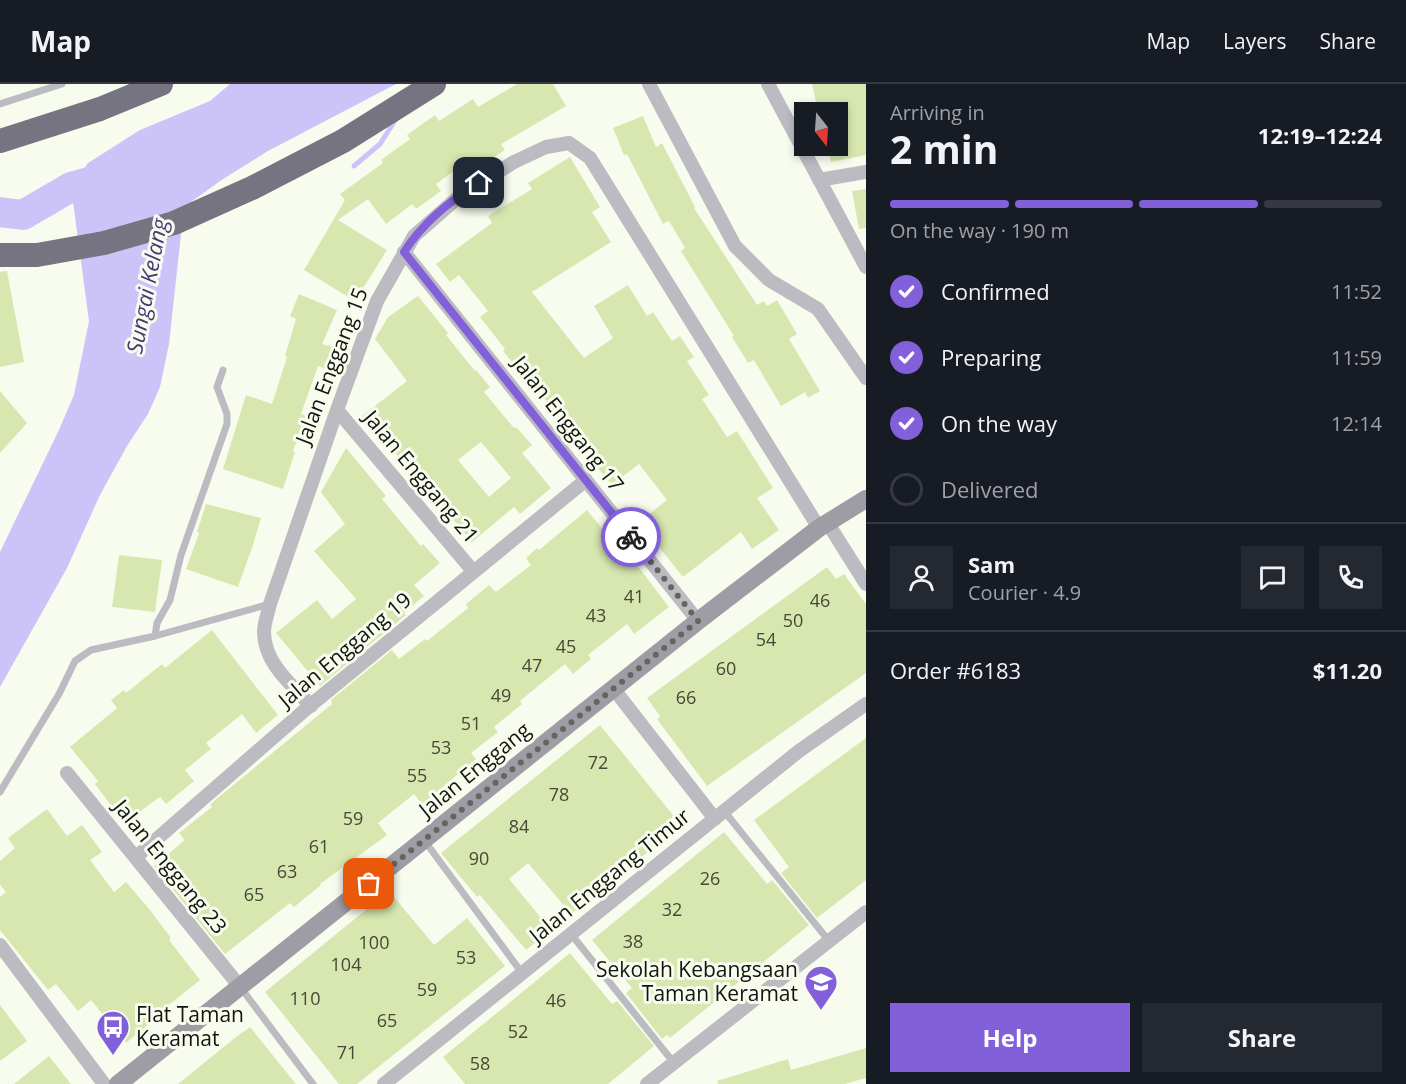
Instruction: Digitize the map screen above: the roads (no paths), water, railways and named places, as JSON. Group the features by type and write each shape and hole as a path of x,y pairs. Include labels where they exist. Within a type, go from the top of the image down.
{"highway":[{"path":"0,141 100,109 161,84"},
{"path":"0,255 37,255 104,243 174,224 252,188 343,141 434,84"}],"main road":[{"name":"Jalan Enggang","path":"118,1084 698,621 823,525 866,499"}],"street":[{"path":"649,84 735,246 769,280 818,309 866,378"},
{"path":"768,84 866,267"},
{"name":"Jalan Enggang 15","path":"311,706 274,665 266,649 264,631 270,604 377,300 414,237 462,194 514,162 546,147 569,143 590,158 823,525"},
{"path":"819,180 866,172"},
{"name":"Jalan Enggang 17","path":"404,252 698,621"},
{"name":"Jalan Enggang 21","path":"337,410 474,571"},
{"name":"Jalan Enggang 19","path":"136,857 311,706 586,480"},
{"path":"823,525 866,584"},
{"path":"613,688 720,815"},
{"name":"Jalan Enggang Timur","path":"384,1084 401,1079 522,973 800,751 866,704"},
{"name":"Jalan Enggang 23","path":"67,773 241,988"},
{"path":"648,1084 866,912"},
{"path":"0,945 104,1084"}],"lane":[{"path":"0,104 62,84"},
{"path":"155,636 157,623 170,600 181,555 227,424 227,414 218,387 223,370"},
{"path":"0,792 59,694 75,661 92,650 155,636 270,604"},
{"path":"720,815 829,941"},
{"path":"424,840 522,973"},
{"path":"571,934 674,1063"},
{"path":"241,988 313,1084"}],"water":[{"name":"Sungai Kelang","path":"230,84 396,84 268,151 191,202 182,225 169,344 160,387 148,414 100,495 67,568 0,687 0,552 74,395 89,321 71,187 88,163 140,130 210,101"}],"waterway":[{"path":"354,166 380,144 396,119"},
{"path":"0,212 23,215 71,187 111,176"}],"place":[{"name":"Sekolah Kebangsaan Taman Keramat","path":"821,1011"},
{"name":"Flat Taman Keramat","path":"113,1056"}]}
